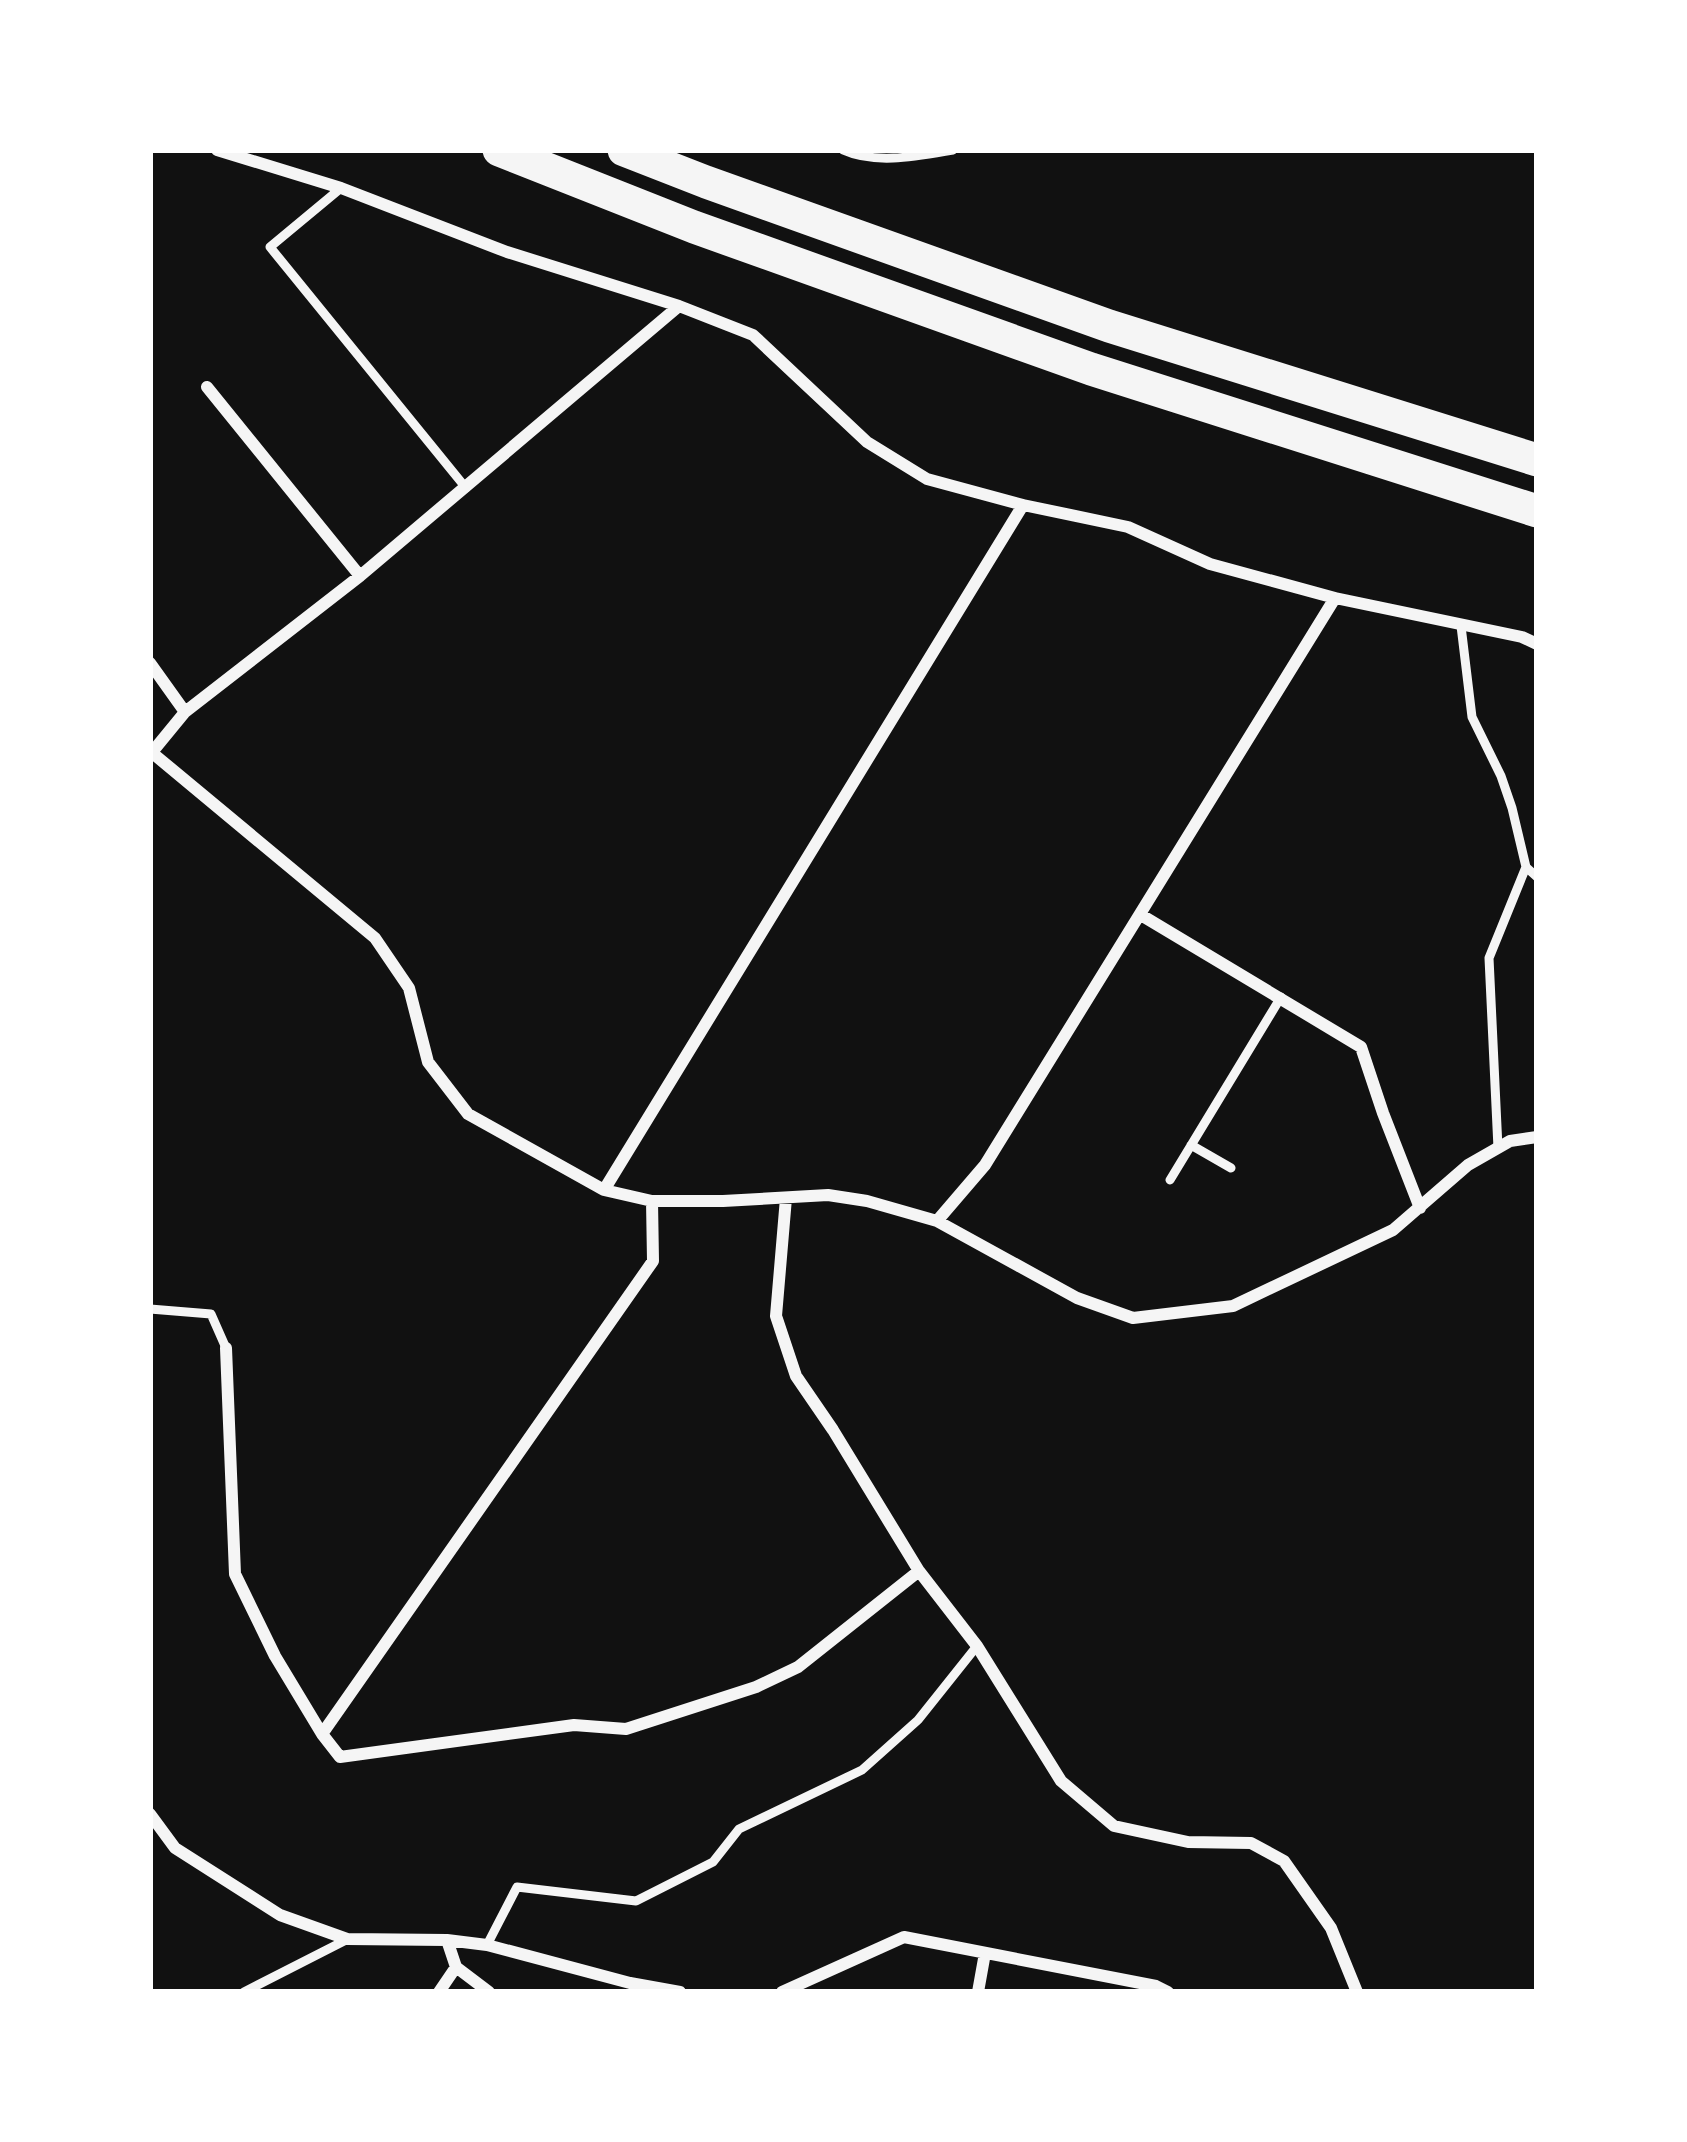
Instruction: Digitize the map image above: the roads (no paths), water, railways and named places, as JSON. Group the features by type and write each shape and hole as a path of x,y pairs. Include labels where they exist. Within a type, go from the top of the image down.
{"highway":[{"path":"499,150 694,227 1091,370 1537,512"},
{"path":"624,150 1109,326 1537,460"}],"street":[{"path":"217,150 341,188 507,252 679,305 753,335 867,442 927,479 1128,527 1210,564 1335,598 1537,644"},
{"path":"679,305 466,489 185,712 151,751 375,938 409,988 428,1062 468,1114 604,1190 652,1201 829,1195 937,1221 1077,1298 1133,1318 1233,1306 1393,1230 1468,1165 1510,1141 1537,1137"},
{"path":"207,387 360,576"},
{"path":"604,1190 1023,505"},
{"path":"937,1221 986,1165 1335,598"},
{"path":"150,664 185,712"},
{"path":"1141,915 1361,1047 1420,1208"},
{"path":"785,1198 776,1316 796,1376 919,1571 977,1646 1061,1781 1114,1826 1188,1842 1251,1843 1284,1862 1331,1928 1357,1992"},
{"path":"322,1734 653,1262 652,1201"},
{"path":"226,1348 235,1574 275,1656 340,1757 574,1725 626,1729 756,1687 798,1667 919,1571"},
{"path":"150,1814 175,1848 280,1916 347,1939 487,1945 680,1992"},
{"path":"782,1992 904,1937 1168,1992"},
{"path":"447,1940 456,1966 490,1992"},
{"path":"979,1992 985,1953"},
{"path":"439,1992 456,1966"}],"lane":[{"path":"843,150 907,158 952,150"},
{"path":"341,188 270,247 466,489"},
{"path":"1461,626 1472,717 1512,808 1526,868 1489,958 1498,1148"},
{"path":"1526,868 1537,877"},
{"path":"1170,1180 1281,997"},
{"path":"1191,1145 1231,1168"},
{"path":"150,1309 212,1314 226,1348"},
{"path":"487,1945 517,1887 636,1901 713,1862 739,1828 862,1770 918,1720 977,1646"},
{"path":"244,1992 347,1939"}]}
